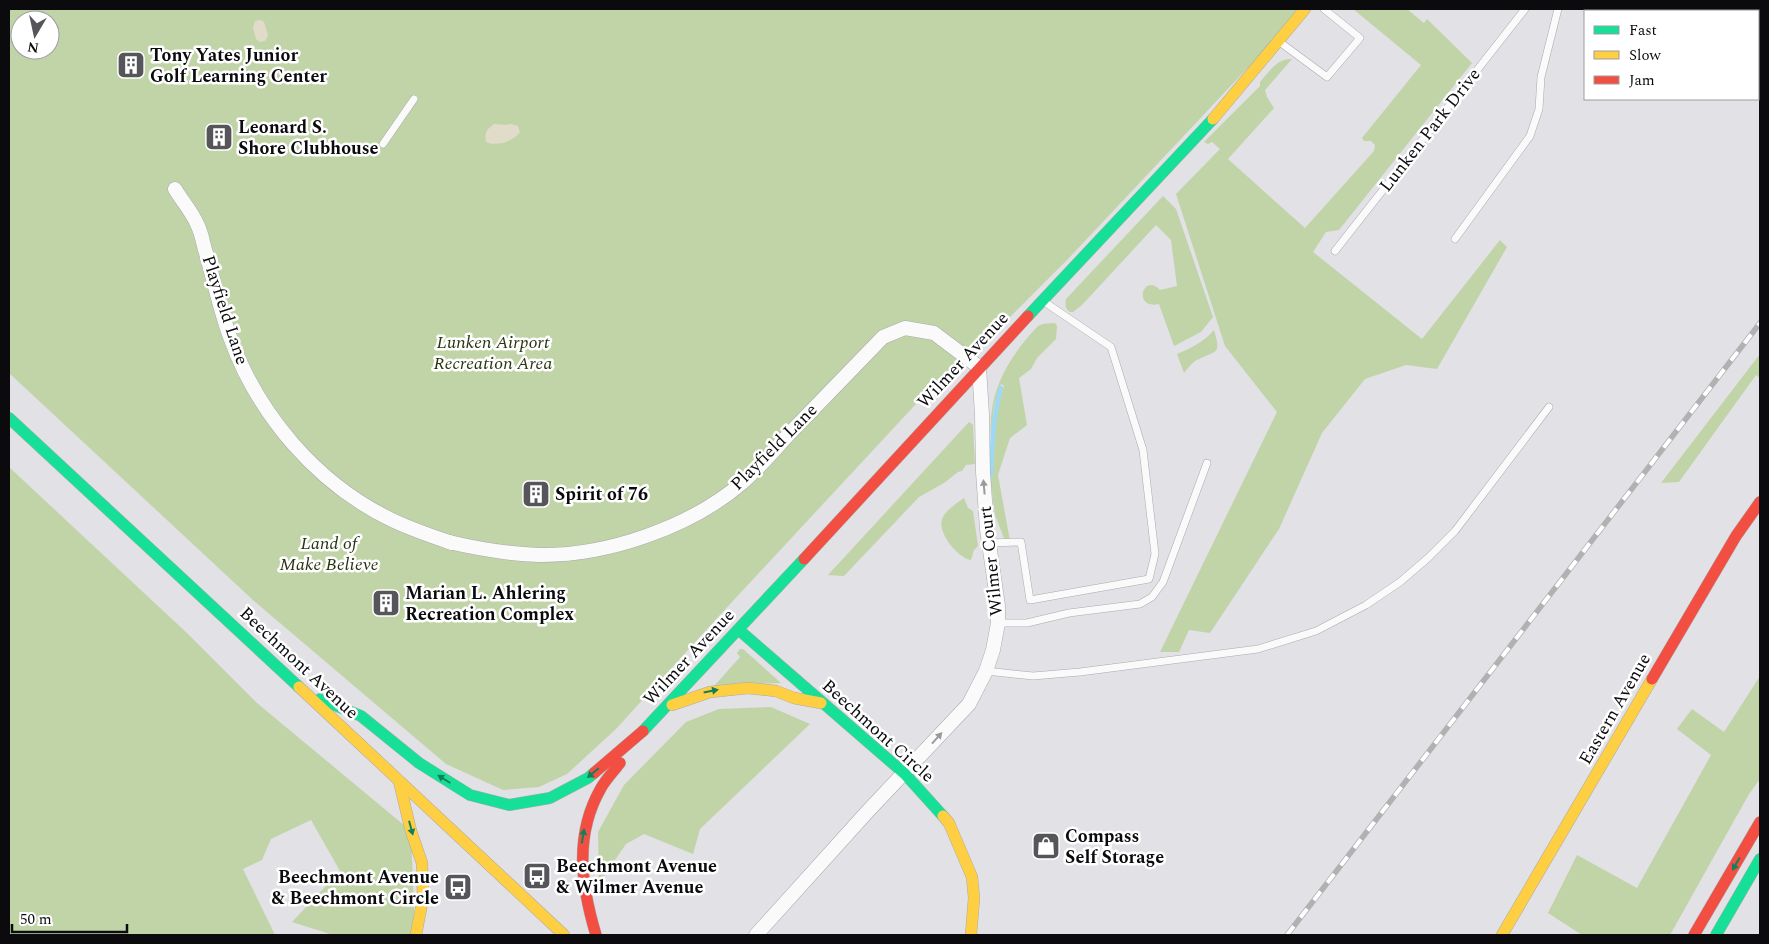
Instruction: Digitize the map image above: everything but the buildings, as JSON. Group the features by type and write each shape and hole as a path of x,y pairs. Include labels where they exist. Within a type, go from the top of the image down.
{"main road":[{"name":"Wilmer Avenue","path":"643,731 908,447 979,367 1188,147 1238,91 1305,9"},
{"name":"Beechmont Avenue","path":"9,418 223,615 564,935"},
{"name":"Eastern Avenue","path":"1502,935 1736,536 1760,502"},
{"name":"Beechmont Circle","path":"739,630 905,774 949,823 972,877 974,898 971,935"},
{"path":"666,708 702,693 724,689 750,688 776,691 823,704"},
{"path":"304,693 361,716 419,763 470,795 509,805 550,798 588,778 643,731"},
{"path":"596,935 586,901 582,870 582,836 601,787 643,731"},
{"path":"399,780 411,832 422,863 423,898 416,935"},
{"path":"1694,935 1760,822"},
{"path":"1716,935 1760,859"}],"street":[{"name":"Playfield Lane","path":"175,189 198,225 230,337 242,366 256,393 292,444 314,466 363,504 419,532 479,549 541,555 582,551 621,543 653,533 681,521 709,506 743,482 883,337 905,328 934,333 979,367"},
{"name":"Wilmer Court","path":"756,935 868,811 905,774 969,704 986,671 993,650 998,623 998,606 989,543 983,472 979,367"}],"lane":[{"path":"1278,41 1328,77 1360,38 1324,9"},
{"name":"Lunken Park Drive","path":"1335,251 1525,9"},
{"path":"1455,239 1530,136 1539,109 1541,77 1558,9"},
{"path":"383,144 414,99"},
{"path":"989,543 1021,542 1030,600 1149,579 1155,554 1142,450 1110,347 1042,300"},
{"path":"986,671 1033,676 1080,672 1258,649 1316,631 1366,605 1400,582 1428,558 1455,531 1549,407"},
{"path":"998,623 1026,623 1069,614 1140,604 1152,597 1163,582 1207,463"}],"green space":[{"name":"Lunken Airport Recreation Area","path":"9,9 1298,9 1257,58 1068,259 985,342 929,390 616,729 567,774 539,787 503,790 446,764 254,601 9,373"},
{"path":"1353,9 1407,9 1424,23 1427,19 1472,63 1339,230 1326,232 1313,252 1422,339 1500,240 1507,247 1437,369 1406,365 1365,379 1322,433 1279,529 1210,633 1189,630 1179,652 1160,652 1277,412 1225,346 1176,194 1220,149 1212,142 1208,144 1204,142 1260,86 1260,82 1274,66 1287,59 1292,59 1265,90 1274,108 1228,159 1305,228 1374,151 1375,145 1371,141 1364,141 1362,138 1421,65"},
{"path":"1163,196 1176,209 1213,317 1201,332 1174,346 1159,304 1145,302 1143,297 1145,288 1149,285 1160,290 1177,286 1171,240 1156,225 1082,305 1073,312 1070,312 1067,310 1066,305 1066,299"},
{"path":"1055,323 1057,326 1056,339 1037,358 1031,369 1019,378 1027,425 1010,438 998,475 1010,541 1005,541 995,515 990,476 992,475 996,419 1004,386 1001,384 994,406 991,436 993,404 1001,379 1013,356 1038,326"},
{"path":"1214,330 1217,343 1216,350 1195,361 1184,373 1177,354 1202,341"},
{"path":"1760,354 1760,378 1756,375 1679,482 1661,483"},
{"path":"969,422 973,425 975,464 966,465 962,471 919,497 844,576 828,575"},
{"path":"9,467 188,634 257,703 411,831 415,935 333,935 292,922 340,871 311,820 271,839 262,860 243,869 275,935 9,935"},
{"path":"964,498 968,508 973,511 978,546 974,550 971,560 960,554 949,543 941,523 947,511"},
{"path":"740,649 743,649 781,683 714,686 740,657 737,653"},
{"path":"1760,676 1760,779 1749,794 1670,935 1582,935 1548,913 1577,855 1637,888 1711,755 1677,729 1692,709 1724,732"},
{"path":"771,707 810,724 700,829 693,854 644,834 626,844 599,883 598,832 624,785 686,722 719,709"}],"sand":[{"path":"261,20 264,22 268,35 265,41 260,42 256,39 253,28 255,21"},
{"path":"494,124 518,126 520,132 514,138 505,142 495,144 486,142 485,136"}],"waterway":[{"path":"991,475 992,442 1001,388"}],"railway":[{"path":"1287,935 1760,323"}],"traffic: fast":[{"path":"1028,316 1213,119"},
{"path":"9,418 299,687"},
{"path":"643,731 804,559"},
{"path":"739,630 905,774 943,816"},
{"path":"320,699 361,716 419,763 470,795 509,805 550,798 594,773"},
{"path":"1716,935 1760,859"}],"traffic: slow":[{"path":"1213,119 1305,9"},
{"path":"1502,935 1652,679"},
{"path":"299,687 564,935"},
{"path":"672,705 710,692 748,688 776,691 794,698 821,703"},
{"path":"399,781 411,831 422,863 423,898 416,935"},
{"path":"943,816 949,823 972,877 974,898 971,935"}],"traffic: jam":[{"path":"804,559 1028,316"},
{"path":"1652,679 1736,536 1760,502"},
{"path":"594,773 643,731"},
{"path":"596,935 584,879 584,842 592,806 603,785 620,763"},
{"path":"1694,935 1760,822"}],"place":[{"name":"Tony Yates Junior Golf Learning Center","path":"131,65"},
{"name":"Leonard S. Shore Clubhouse","path":"219,137"},
{"name":"Spirit of 76","path":"536,494"},
{"name":"Marian L. Ahlering Recreation Complex","path":"386,603"},
{"name":"Compass Self Storage","path":"1046,846"},
{"name":"Beechmont Avenue & Wilmer Avenue","path":"537,876"},
{"name":"Beechmont Avenue & Beechmont Circle","path":"458,887"}],"park label":[{"name":"Land of Make Believe","path":"329,553"}]}
